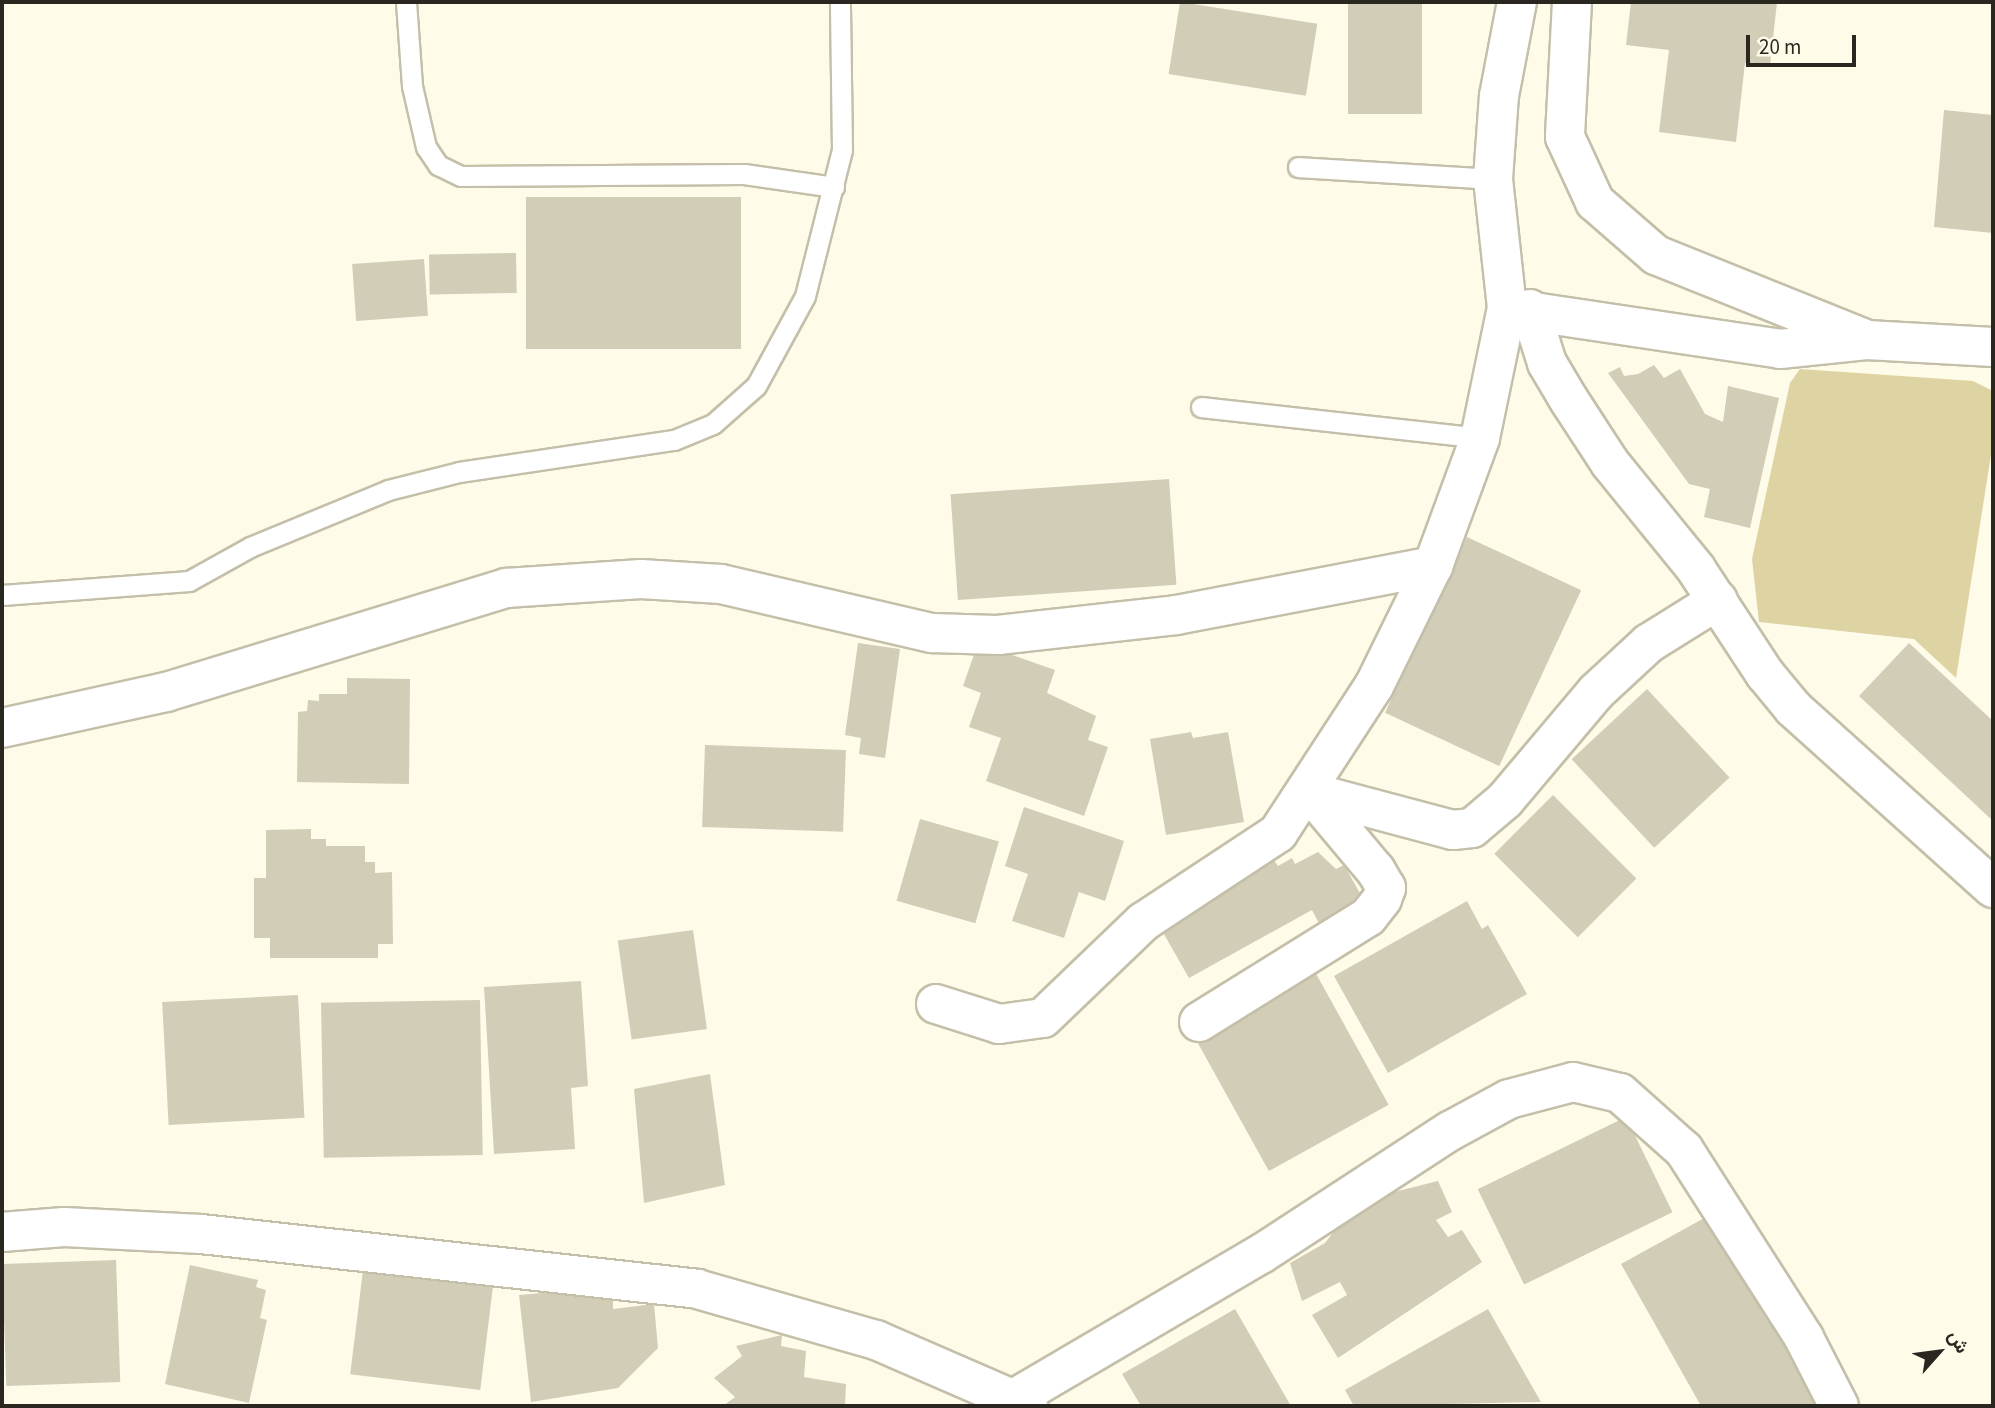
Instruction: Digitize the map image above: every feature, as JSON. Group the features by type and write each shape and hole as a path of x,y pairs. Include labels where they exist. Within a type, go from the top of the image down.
{"street":[{"path":"1517,2 1499,96 1493,179 1518,309 1546,363 1582,421 1718,600 1793,708 1993,888"},
{"path":"1572,2 1565,137 1595,202 1634,241 1666,261 1867,340"},
{"path":"1518,309 1743,346 1780,349 1867,340 1993,347"},
{"path":"936,1004 999,1024 1043,1018 1143,922 1278,833 1310,792 1374,686 1433,566 1480,438 1518,309"},
{"path":"2,728 166,691 472,595 518,587 641,579 720,584 932,633 998,635 1176,615 1433,566"},
{"path":"1310,792 1453,830 1472,828 1505,800 1596,692 1649,643 1718,600"},
{"path":"1199,1022 1368,917 1382,899 1386,888 1376,871 1310,792"},
{"path":"2,1232 64,1227 201,1234 697,1289 876,1340 1022,1402 1261,1254 1450,1131 1508,1099 1573,1082 1620,1093 1684,1150 1804,1338 1839,1406"}],"lane":[{"path":"406,2 412,86 426,147 438,165 461,176 744,174 834,187"},
{"path":"2,595 190,582 250,547 388,490 459,472 674,440 713,424 756,386 782,345 805,296 834,187 843,110 840,2"},
{"path":"1298,167 1493,179"},
{"path":"1201,408 1480,438"}],"shaded area":[{"path":"1800,369 1973,381 1993,391 1993,442 1956,678 1914,639 1759,622 1752,559 1790,383"}],"building":[{"path":"1180,2 1317,24 1306,96 1169,74"},
{"path":"1348,2 1422,2 1422,114 1348,114"},
{"path":"1631,2 1777,2 1770,66 1745,63 1736,142 1659,132 1669,50 1626,45"},
{"path":"1944,110 1993,115 1993,233 1934,227"},
{"path":"526,197 741,197 741,349 526,349"},
{"path":"516,253 517,293 430,295 429,255"},
{"path":"424,259 428,316 356,321 352,264"},
{"path":"1654,365 1664,378 1680,369 1705,414 1723,422 1728,386 1779,398 1750,528 1704,517 1710,489 1689,484 1608,373 1620,367 1624,376 1638,374"},
{"path":"1169,479 1176,585 958,600 951,494"},
{"path":"1467,537 1581,590 1499,766 1385,713"},
{"path":"858,643 900,649 885,758 859,754 861,738 845,735"},
{"path":"978,643 1055,670 1047,693 1096,716 1088,740 1108,747 1084,816 986,781 1001,738 969,727 981,693 963,686"},
{"path":"1909,643 1993,721 1993,821 1859,696"},
{"path":"347,678 410,679 409,784 297,782 298,712 307,711 308,700 319,701 319,694 347,694"},
{"path":"1647,689 1730,777 1654,848 1572,759"},
{"path":"1191,732 1193,738 1228,732 1244,822 1166,835 1150,739"},
{"path":"705,745 846,750 843,832 702,827"},
{"path":"1553,795 1636,878 1578,937 1494,854"},
{"path":"1024,807 1124,841 1105,901 1079,892 1064,938 1012,921 1028,874 1005,866"},
{"path":"920,819 999,842 975,923 897,901"},
{"path":"311,829 311,839 326,839 326,846 365,846 365,862 375,862 375,873 392,872 393,944 378,944 378,958 270,958 270,938 254,938 254,878 266,878 266,830"},
{"path":"1318,852 1336,869 1344,865 1365,902 1321,927 1312,910 1189,978 1157,922 1273,859 1278,866 1292,858 1295,864"},
{"path":"1467,901 1482,929 1488,925 1527,994 1388,1073 1334,976"},
{"path":"693,930 707,1029 632,1040 618,941"},
{"path":"1314,970 1389,1105 1269,1171 1194,1036"},
{"path":"581,981 588,1086 571,1088 575,1149 494,1154 484,987"},
{"path":"298,995 304,1118 169,1125 162,1002"},
{"path":"480,1000 483,1155 324,1158 321,1003"},
{"path":"710,1074 725,1185 644,1203 634,1089"},
{"path":"1626,1117 1672,1212 1524,1285 1478,1189"},
{"path":"1438,1181 1452,1212 1436,1220 1448,1237 1462,1230 1482,1262 1338,1358 1312,1315 1347,1295 1340,1282 1302,1301 1290,1263 1325,1243 1341,1222 1394,1192"},
{"path":"1717,1211 1827,1406 1701,1406 1621,1264"},
{"path":"116,1260 120,1382 6,1386 2,1264"},
{"path":"364,1262 494,1278 480,1390 350,1374"},
{"path":"190,1265 258,1280 256,1287 266,1290 260,1318 267,1320 249,1403 165,1384"},
{"path":"613,1287 613,1309 654,1304 658,1348 618,1388 531,1402 519,1295"},
{"path":"1235,1309 1291,1406 1141,1406 1122,1374"},
{"path":"1488,1309 1541,1402 1354,1406 1345,1390"},
{"path":"782,1335 781,1346 806,1351 804,1377 846,1384 845,1406 723,1406 735,1397 714,1378 742,1356 736,1346"}]}
